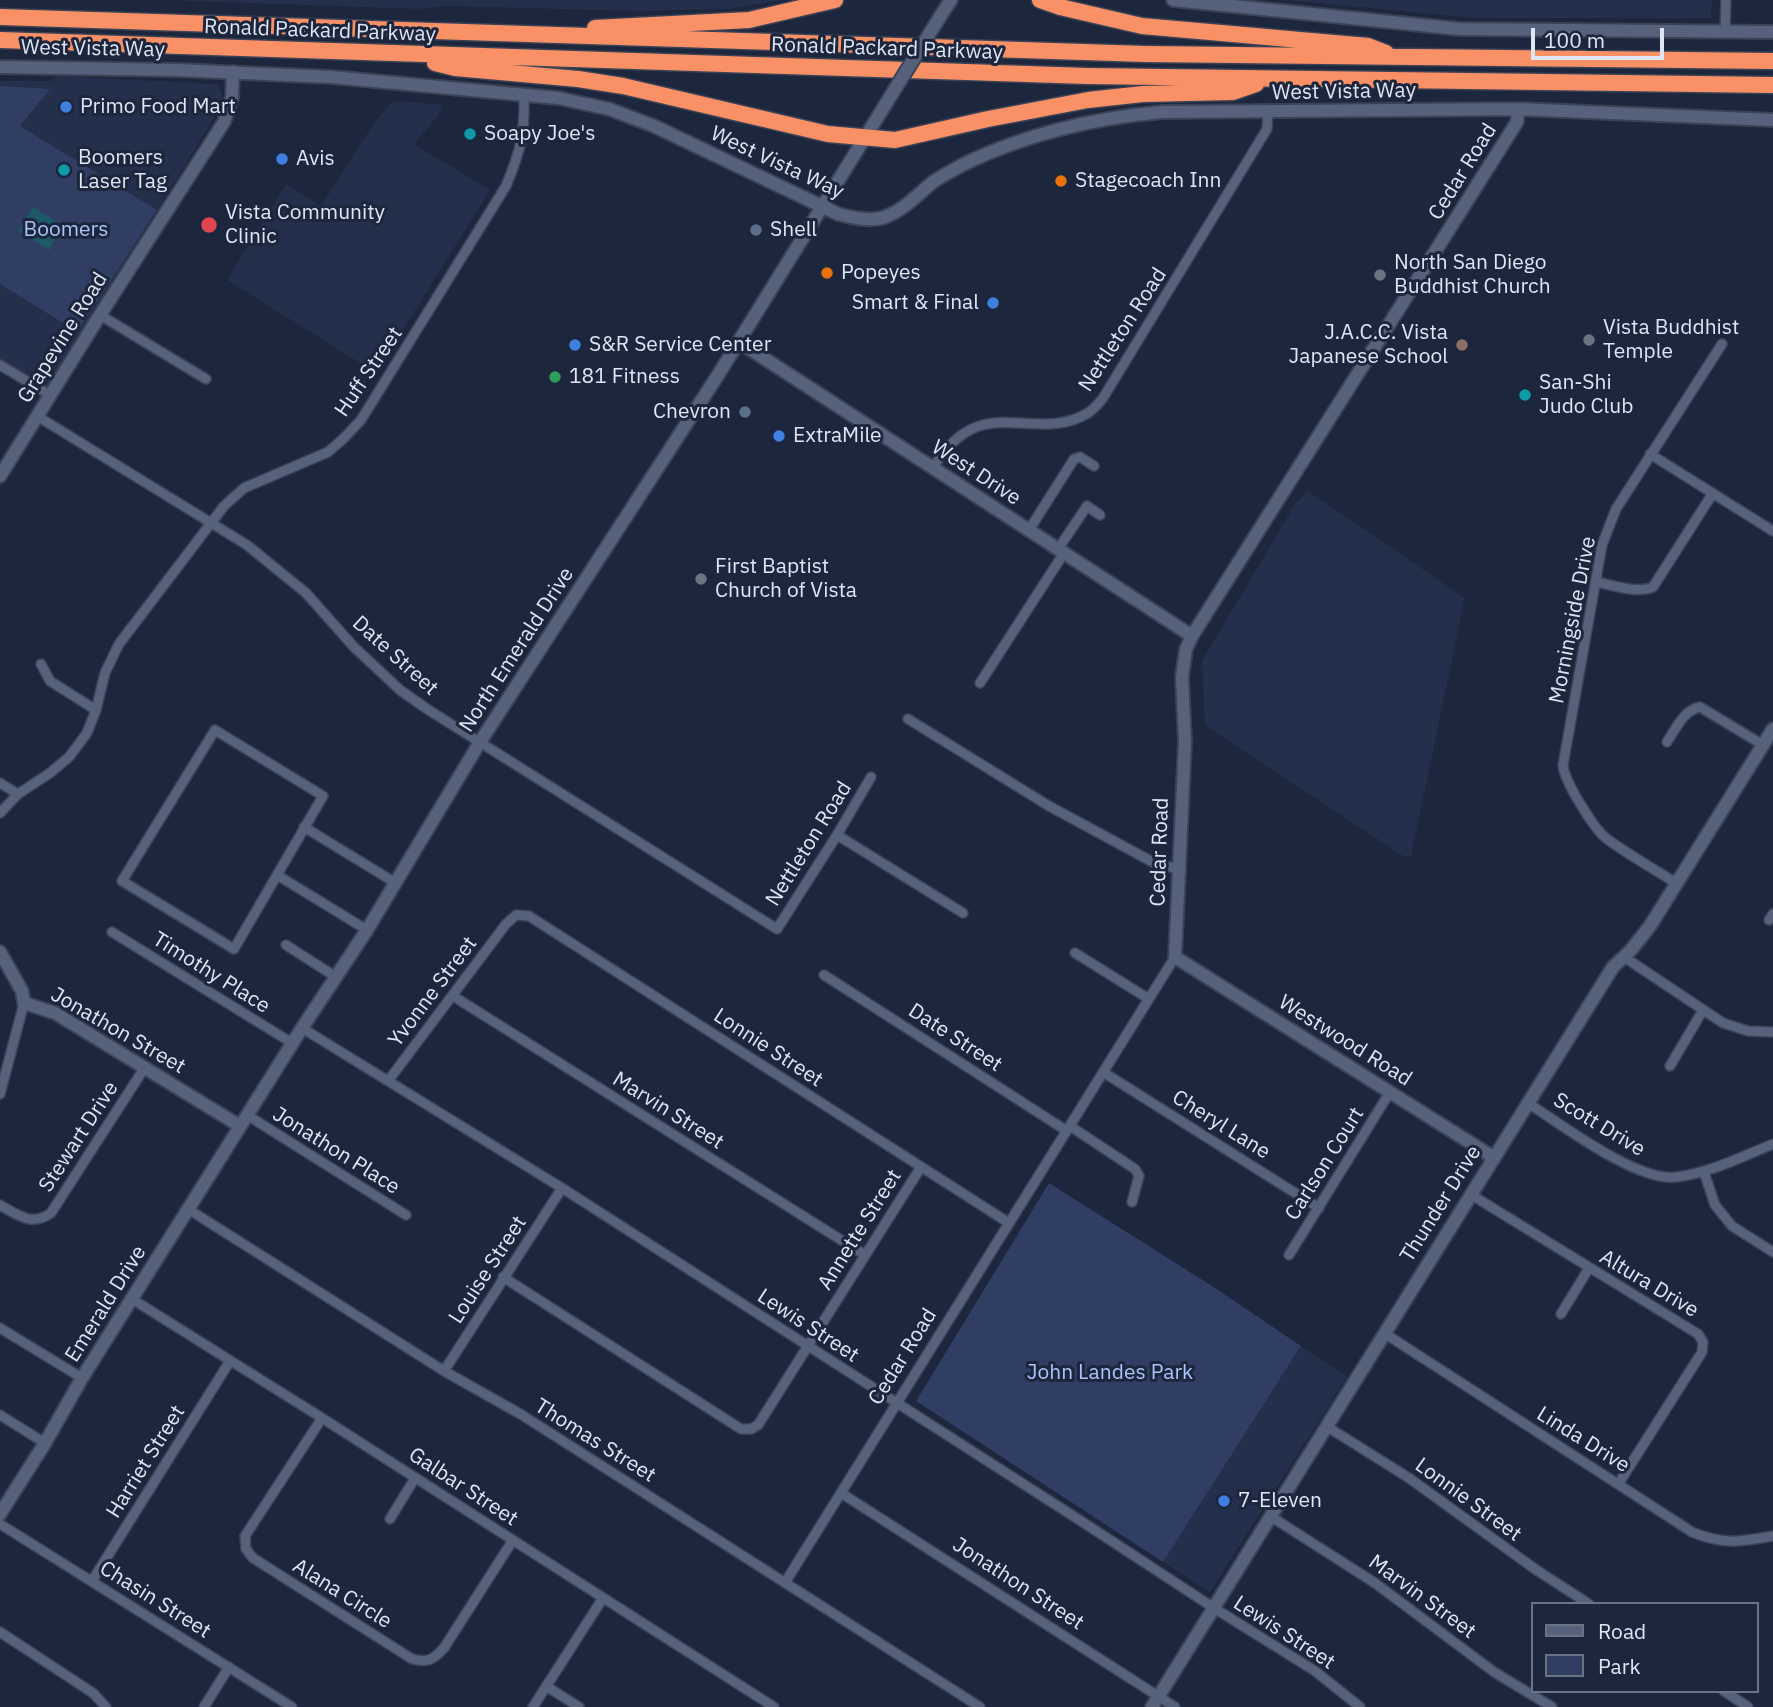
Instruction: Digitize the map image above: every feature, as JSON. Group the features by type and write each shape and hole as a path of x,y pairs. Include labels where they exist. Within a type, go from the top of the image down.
{"highway":[{"path":"482,33 749,20 835,0"},
{"path":"1040,0 1142,26 1368,46 1399,58"},
{"name":"Ronald Packard Parkway","path":"0,17 1145,54 1773,61"},
{"name":"Ronald Packard Parkway","path":"0,40 396,55 1265,80 1773,85"},
{"path":"396,55 456,68 578,79 623,86 828,134 895,141 1051,106 1143,94 1233,92 1265,80"}],"main road":[{"name":"North Emerald Drive","path":"243,1121 367,930 480,742 739,342 951,0"},
{"path":"1173,0 1248,4 1460,29 1773,32"},
{"name":"West Vista Way","path":"0,67 233,72 380,80 558,98 609,109 654,126 852,218 882,218 896,212 937,180 966,163 1028,139 1094,120 1163,112 1518,109 1773,120"},
{"name":"Grapevine Road","path":"0,476 223,122 232,98 233,72"},
{"name":"Cedar Road","path":"1175,957 1185,742 1182,677 1186,649 1517,122 1518,109"},
{"name":"West Drive","path":"739,342 1192,636"},
{"name":"Thunder Drive","path":"1155,1702 1613,967 1650,926 1767,745 1773,729"},
{"name":"Jonathon Street","path":"0,952 22,991 24,1003 55,1013 243,1121"},
{"name":"Westwood Road","path":"1175,957 1493,1157"},
{"name":"Emerald Drive","path":"0,1514 243,1121"}],"street":[{"path":"1725,31 1726,0"},
{"name":"Huff Street","path":"0,813 18,794 69,757 87,733 105,673 119,644 224,506 244,488 328,452 361,420 506,186 520,153 525,129 524,94"},
{"name":"Nettleton Road","path":"933,468 958,437 976,428 1009,421 1054,424 1070,421 1089,412 1103,398 1267,129 1268,112"},
{"path":"100,315 206,379"},
{"name":"Morningside Drive","path":"1676,883 1604,837 1564,774 1602,545 1616,509 1722,344"},
{"path":"0,365 50,395"},
{"name":"Date Street","path":"37,416 247,545 306,593 353,646 400,690 777,929"},
{"path":"1650,454 1773,531"},
{"path":"1029,530 1074,459 1080,457 1094,466"},
{"path":"1596,582 1647,590 1653,587 1713,493"},
{"path":"980,683 1087,506 1100,514"},
{"path":"41,664 50,681 96,710"},
{"path":"1667,742 1687,712 1700,707 1767,745"},
{"path":"908,719 1049,806 1160,866 1178,868"},
{"path":"215,730 323,796 277,875 234,949 122,881 215,730"},
{"name":"Nettleton Road","path":"777,929 871,777"},
{"path":"0,783 18,794"},
{"path":"304,827 394,883"},
{"path":"837,835 964,913"},
{"path":"277,875 367,930"},
{"name":"Lonnie Street","path":"506,924 516,915 529,916 1009,1223"},
{"name":"Yvonne Street","path":"388,1081 506,924"},
{"name":"Timothy Place","path":"113,932 292,1043"},
{"path":"286,945 336,977"},
{"path":"1075,953 1149,999"},
{"name":"Cedar Road","path":"786,1581 1175,957"},
{"path":"1624,957 1723,1023 1748,1031 1773,1032"},
{"name":"Date Street","path":"824,975 1135,1169 1139,1176 1132,1202"},
{"name":"Marvin Street","path":"453,996 865,1255"},
{"path":"0,1094 24,1003"},
{"path":"1670,1066 1703,1010"},
{"name":"Lewis Street","path":"302,1028 562,1188 1315,1671 1360,1707"},
{"name":"Stewart Drive","path":"0,1205 26,1220 43,1219 51,1213 145,1067"},
{"name":"Cheryl Lane","path":"1104,1072 1319,1208"},
{"name":"Carlson Court","path":"1289,1255 1390,1092"},
{"name":"Scott Drive","path":"1528,1103 1629,1166 1658,1177 1674,1178 1704,1172 1773,1144"},
{"name":"Jonathon Place","path":"243,1121 406,1215"},
{"name":"Annette Street","path":"503,1277 741,1429 751,1429 761,1419 808,1347 921,1167"},
{"path":"1704,1172 1715,1205 1732,1226 1773,1252"},
{"name":"Louise Street","path":"444,1371 562,1188"},
{"name":"Altura Drive","path":"1470,1194 1698,1334 1703,1342 1702,1352 1619,1483"},
{"name":"Thomas Street","path":"188,1209 444,1371 522,1415 980,1707"},
{"path":"1561,1314 1590,1268"},
{"name":"Galbar Street","path":"132,1299 774,1707"},
{"path":"0,1328 82,1378"},
{"name":"Linda Drive","path":"1384,1334 1692,1532 1711,1540 1737,1542 1773,1536"},
{"name":"Harriet Street","path":"92,1581 230,1361"},
{"path":"0,1415 45,1443"},
{"name":"Alana Circle","path":"322,1418 245,1536 246,1549 253,1558 412,1659 426,1662 435,1658 444,1648 513,1540"},
{"name":"Lonnie Street","path":"1326,1426 1409,1478 1585,1602"},
{"path":"390,1519 415,1478"},
{"name":"Jonathon Street","path":"841,1493 1155,1702 1175,1707"},
{"name":"Marvin Street","path":"1270,1516 1375,1583 1494,1672 1552,1707"},
{"name":"Chasin Street","path":"0,1524 292,1707"},
{"path":"533,1707 603,1598"},
{"path":"0,1632 93,1693 106,1707"},
{"path":"204,1707 229,1667"},
{"path":"546,1686 579,1707"},
{"path":"1727,1693 1748,1707"}],"shaded area":[{"path":"162,0 783,0 731,9 636,11 446,6 418,9"},
{"path":"1286,0 1712,0 1711,18 1474,18"},
{"path":"57,76 218,84 224,102 47,388 0,359 0,81 51,81"},
{"path":"400,101 443,105 437,117 414,144 490,190 376,373 227,280 286,184 321,206 374,123 391,103"},
{"path":"33,207 64,226 57,237 54,235 57,228 48,242 55,239 49,250 19,231"},
{"path":"1308,491 1465,598 1411,856 1403,856 1205,725 1202,661 1295,504"},
{"path":"1301,1346 1347,1377 1210,1592 1163,1562"}],"green space":[{"name":"Boomers","path":"0,86 50,89 20,126 157,210 79,329 73,329 0,284"},
{"name":"John Landes Park","path":"1049,1183 1301,1346 1163,1562 916,1401"}],"place":[{"name":"Primo Food Mart","path":"66,107"},
{"name":"Soapy Joe's","path":"470,134"},
{"name":"Avis","path":"282,159"},
{"name":"Boomers Laser Tag","path":"64,170"},
{"name":"Stagecoach Inn","path":"1061,181"},
{"name":"Vista Community Clinic","path":"209,225"},
{"name":"Shell","path":"756,230"},
{"name":"Popeyes","path":"827,273"},
{"name":"North San Diego Buddhist Church","path":"1380,275"},
{"name":"Smart & Final","path":"993,303"},
{"name":"Vista Buddhist Temple","path":"1589,340"},
{"name":"S&R Service Center","path":"575,345"},
{"name":"J.A.C.C. Vista Japanese School","path":"1462,345"},
{"name":"181 Fitness","path":"555,377"},
{"name":"San-Shi Judo Club","path":"1525,395"},
{"name":"Chevron","path":"745,412"},
{"name":"ExtraMile","path":"779,436"},
{"name":"First Baptist Church of Vista","path":"701,579"},
{"name":"7-Eleven","path":"1224,1501"}]}
